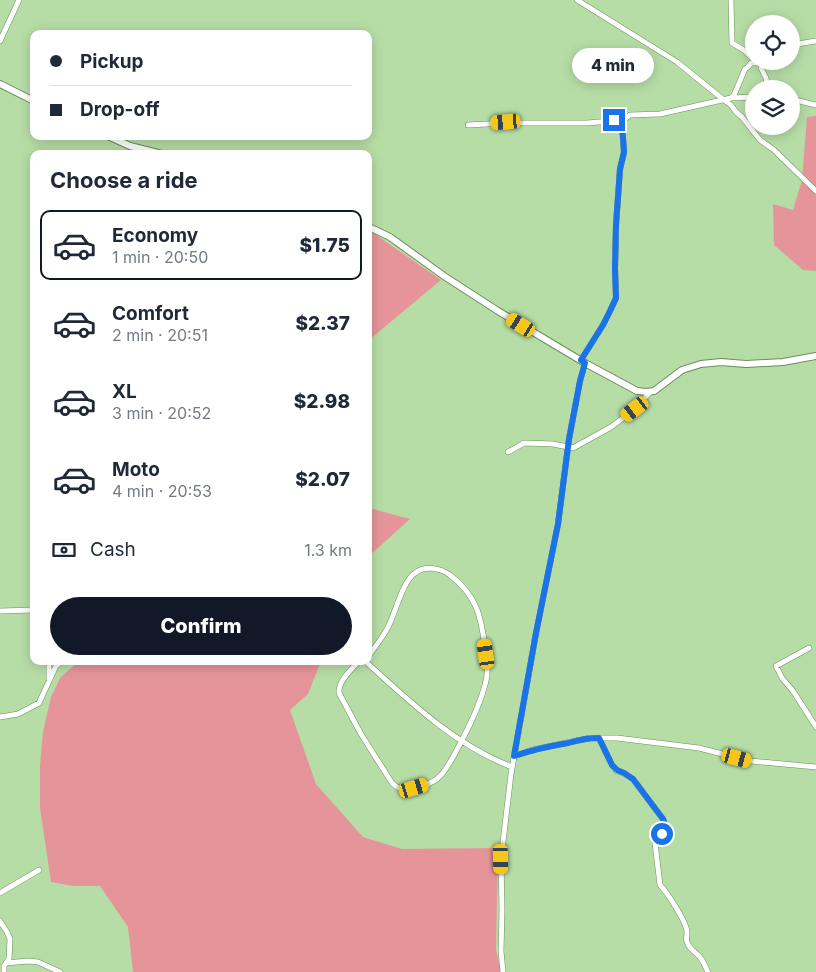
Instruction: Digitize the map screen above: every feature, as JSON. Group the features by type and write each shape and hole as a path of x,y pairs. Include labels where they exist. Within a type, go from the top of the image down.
{"street":[{"path":"0,41 18,0"},
{"path":"577,0 676,62 731,105 760,140 774,150 816,191"},
{"path":"731,0 732,43 745,51"},
{"path":"800,44 816,41"},
{"path":"731,98 745,69"},
{"path":"0,84 30,98"},
{"path":"503,972 501,951 501,859 512,767 558,524 568,448 583,362 616,298 616,225 620,169 624,152 623,120 626,116 630,115 660,114 731,98 745,97"},
{"path":"800,101 816,104"},
{"path":"468,125 506,122 587,123 623,120"},
{"path":"117,140 146,150"},
{"path":"372,228 390,237 444,276 498,311 583,362 637,391 650,392"},
{"path":"508,452 524,443 553,444 573,448 611,426 635,409 650,392 682,370 701,364 722,362 772,363 816,356"},
{"path":"356,665 341,683 339,693 361,734 395,786 406,789 438,778 445,770 462,741 486,684 487,670 482,622 472,598 456,580 438,568 424,569 416,572 407,581 389,626 372,651"},
{"path":"0,611 30,610"},
{"path":"809,648 776,666 782,678 816,727"},
{"path":"49,665 49,680"},
{"path":"0,717 18,714 38,703 57,665"},
{"path":"370,665 432,719 462,741 494,760 512,767"},
{"path":"514,756 532,750 590,738 617,738 699,748 750,761 816,767"},
{"path":"599,738 612,765 633,779 666,825 665,830 655,843 660,885 683,921 688,944 700,956 708,972"},
{"path":"0,893 39,870"},
{"path":"0,921 9,934 10,939 9,959 3,967 4,972"},
{"path":"6,963 34,961 60,972"}],"shaded area":[{"path":"816,116 816,271 803,270 774,245 773,204 793,210 802,180 807,117"},
{"path":"372,232 441,280 372,338"},
{"path":"372,509 410,519 372,553"},
{"path":"75,665 319,665 308,694 290,710 316,784 363,837 402,849 498,848 496,950 501,972 133,972 128,927 100,886 73,886 51,882 40,808 40,765 43,732 51,697 60,678"}],"route":[{"path":"614,120 623,120 624,152 620,169 616,225 616,298 603,325 581,360 585,363 569,439 558,524 514,756 532,750 590,738 599,738 612,765 633,779 663,819 666,825 662,834"}]}
